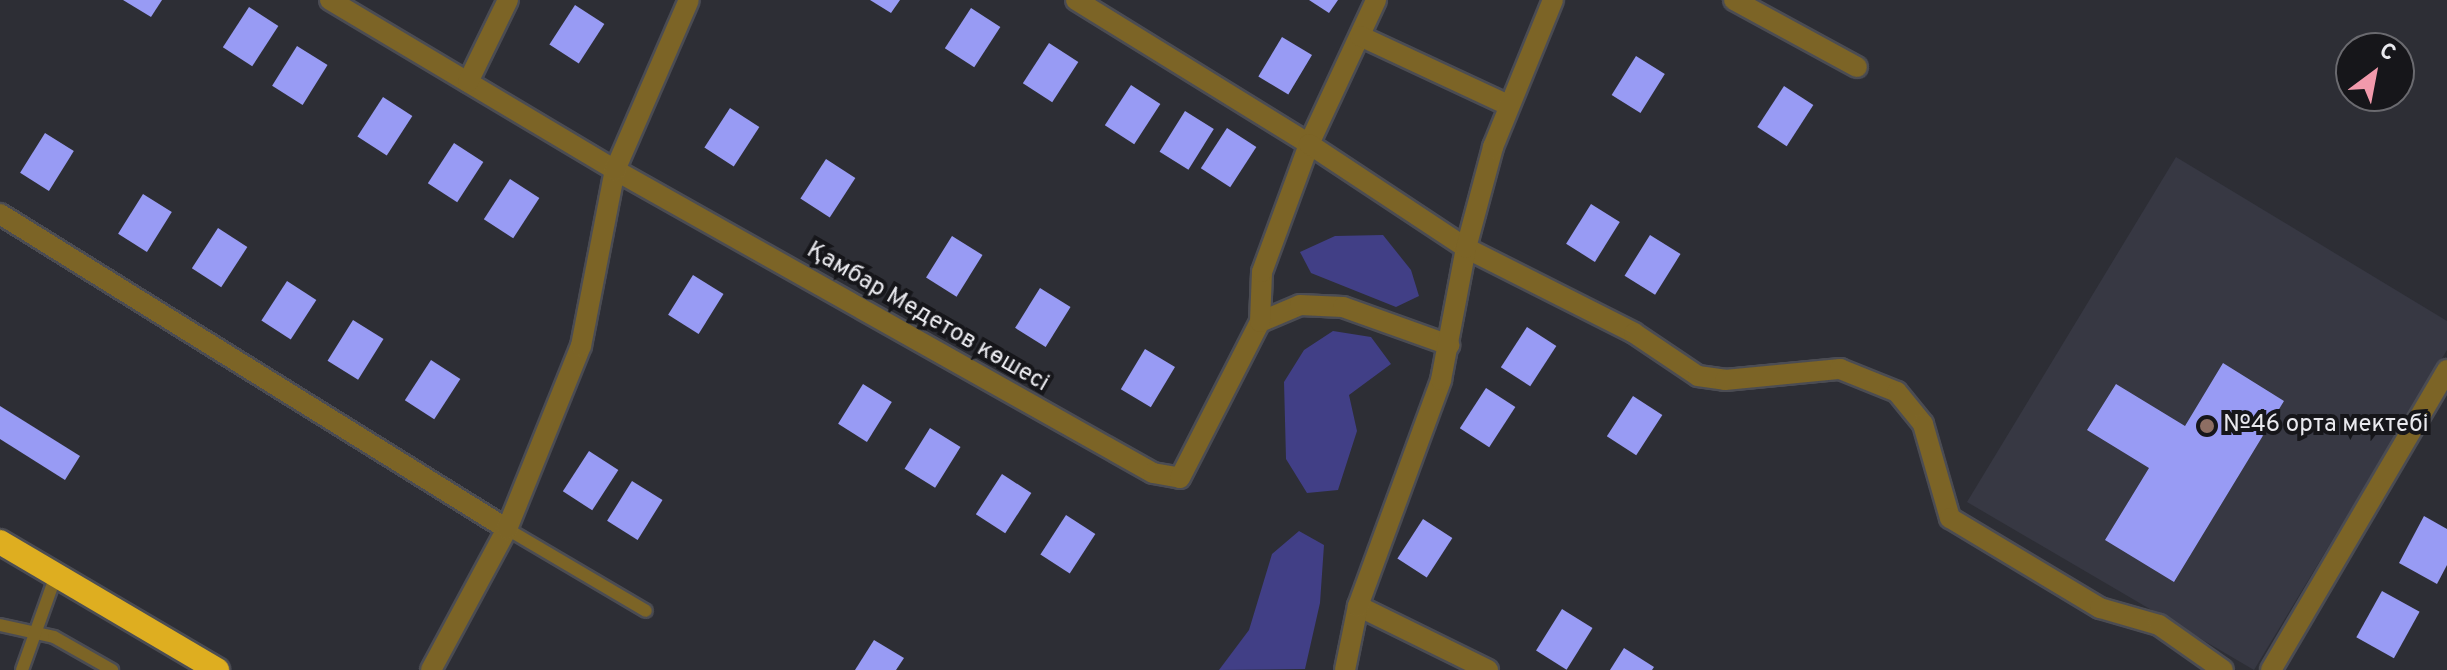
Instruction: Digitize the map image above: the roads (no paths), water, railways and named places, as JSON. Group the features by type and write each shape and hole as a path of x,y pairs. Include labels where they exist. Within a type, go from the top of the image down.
{"highway":[{"path":"2,548 56,575 217,670"}],"street":[{"name":"Қамбар Медетов көшесі","path":"330,0 615,170 1153,473 1180,478 1260,322"},
{"path":"468,82 508,0"},
{"path":"431,670 507,529 581,346 615,170 689,0"},
{"path":"1076,0 1309,144 1466,248 1634,333 1698,376 1725,380 1840,369 1897,392 1923,424 1950,518 2100,608 2159,625 2223,670"},
{"path":"1376,0 1309,144 1262,272 1260,322 1300,305 1343,307 1449,345"},
{"path":"1345,670 1358,606 1449,345 1466,248 1508,105 1553,0"},
{"path":"1734,0 1857,67"},
{"path":"1360,36 1508,105"},
{"path":"0,214 507,529"},
{"path":"2271,670 2447,370"},
{"path":"1358,606 1488,670"}],"lane":[{"path":"507,529 646,611"},
{"path":"22,670 32,632 56,575"},
{"path":"0,625 54,637 112,670"}],"place":[{"name":"№46 орта мектебі","path":"2207,426"}]}
